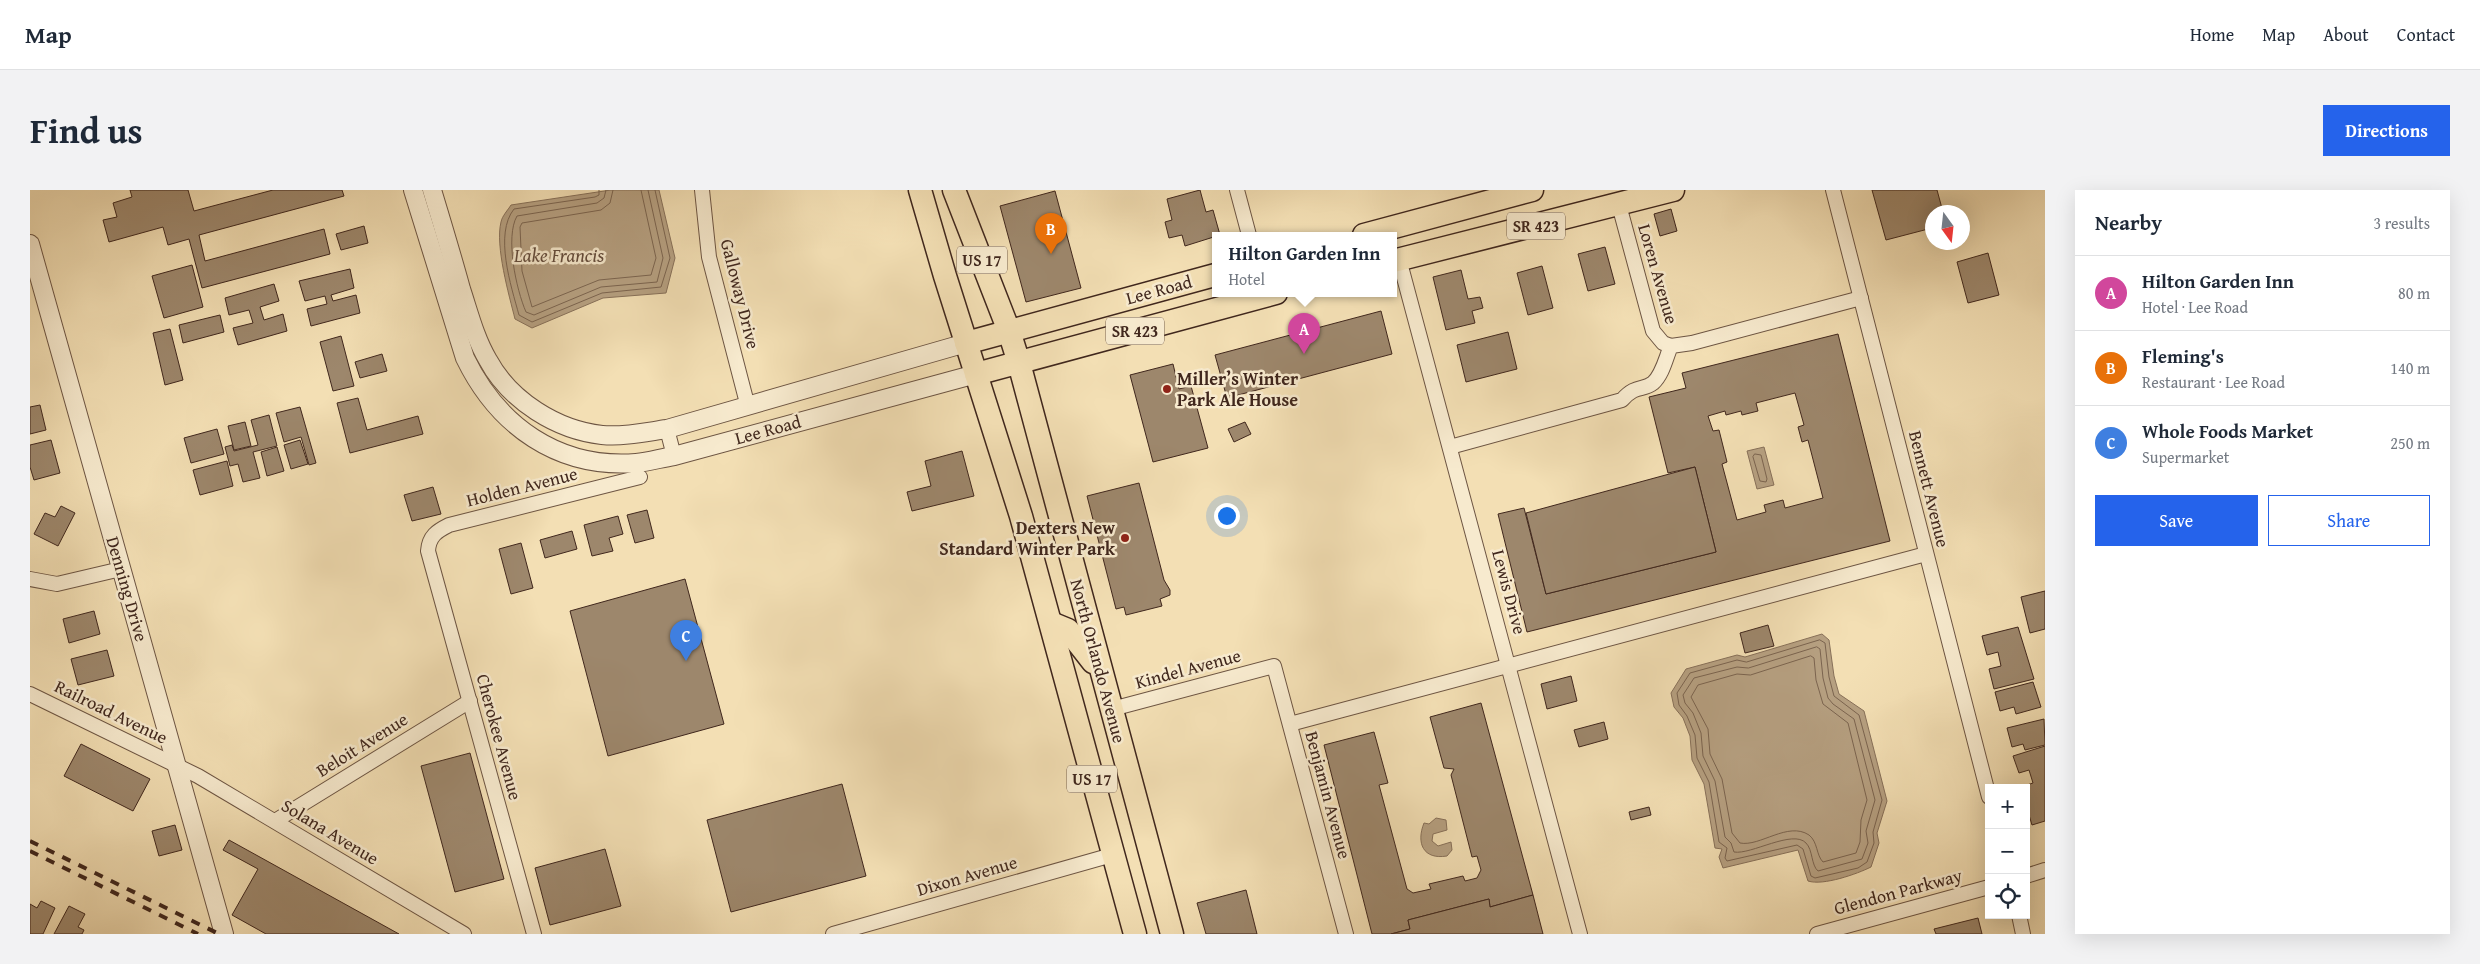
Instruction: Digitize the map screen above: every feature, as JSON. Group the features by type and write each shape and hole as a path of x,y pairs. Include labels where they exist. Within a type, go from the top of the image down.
{"main road":[{"name":"North Orlando Avenue","path":"920,190 1021,516 1135,934"},
{"name":"North Orlando Avenue","path":"954,190 1009,331 1019,363 1172,934"},
{"name":"SR 423","path":"1376,232 1532,190"},
{"name":"SR 423","path":"1397,260 1673,190"},
{"path":"1397,258 1410,237 1436,217"},
{"name":"Lee Road","path":"966,343 1212,276"},
{"name":"Lee Road","path":"976,374 1261,297"},
{"path":"1051,623 1068,630 1080,643 1103,678"}],"street":[{"name":"Lee Road","path":"413,190 465,358 488,398 509,420 530,437 553,449 579,458 610,463 637,463 674,456 976,374"},
{"name":"Lee Road","path":"432,190 478,342 488,362 525,402 548,418 574,429 603,435 629,435 667,429 966,343"},
{"name":"Galloway Drive","path":"702,190 709,256 748,407"},
{"path":"1237,190 1248,232"},
{"name":"Bennett Avenue","path":"1833,190 1986,784"},
{"name":"Loren Avenue","path":"1618,205 1653,331 1663,343 1670,346"},
{"name":"Denning Drive","path":"30,244 224,934"},
{"path":"431,251 448,245"},
{"name":"Lewis Drive","path":"1397,263 1450,447 1580,934"},
{"path":"1450,447 1622,400 1632,390 1653,383 1661,370 1670,346 1692,344 1861,298"},
{"path":"667,429 674,456"},
{"name":"Holden Avenue","path":"428,551 432,536 449,525 640,477"},
{"name":"Cherokee Avenue","path":"428,551 534,934"},
{"path":"1290,724 1926,554"},
{"path":"30,578 57,584 121,569"},
{"name":"Benjamin Avenue","path":"1274,666 1346,934"},
{"name":"Kindel Avenue","path":"1112,709 1274,666"},
{"name":"Railroad Avenue","path":"30,694 175,764"},
{"name":"Beloit Avenue","path":"275,821 470,700"},
{"name":"Solana Avenue","path":"175,764 275,821 464,934"},
{"name":"Dixon Avenue","path":"833,934 1112,855"},
{"path":"2030,875 2045,870"},
{"name":"Glendon Parkway","path":"1817,934 1985,888"},
{"path":"2020,919 2024,934"}],"water":[{"name":"Lake Francis","path":"611,190 659,190 675,258 666,293 603,298 532,328 515,319 501,257 500,244 502,220 511,205"},
{"path":"1764,447 1774,485 1757,489 1747,451"},
{"path":"1822,634 1829,640 1834,676 1839,694 1864,711 1887,801 1877,833 1879,843 1871,867 1831,881 1808,881 1798,850 1723,868 1719,857 1722,849 1715,848 1704,784 1692,760 1690,736 1683,718 1674,707 1671,693 1686,669 1737,655 1745,657"},
{"path":"1436,818 1446,820 1447,830 1433,834 1432,841 1438,846 1451,842 1452,850 1447,856 1439,857 1427,853 1421,843 1424,823 1429,824"}],"building":[{"path":"130,190 188,190 194,211 273,190 342,190 344,196 199,235 205,261 324,229 330,254 202,288 189,239 168,245 163,227 109,242 103,220 117,217 113,203 132,197"},
{"path":"1200,190 1206,212 1213,210 1219,232 1212,232 1212,238 1185,246 1182,235 1169,238 1165,222 1172,220 1167,199"},
{"path":"1872,190 1937,190 1941,205 1925,205 1925,230 1886,240"},
{"path":"1055,191 1081,288 1026,302 1000,206"},
{"path":"1671,209 1677,231 1660,236 1654,214"},
{"path":"364,226 368,243 341,250 336,234"},
{"path":"1605,247 1615,284 1588,291 1578,254"},
{"path":"1988,253 1999,295 1968,303 1957,262"},
{"path":"192,265 203,307 164,318 152,276"},
{"path":"1542,266 1553,308 1528,315 1517,273"},
{"path":"350,269 354,288 331,295 333,301 356,295 360,313 311,326 307,309 327,304 325,296 305,301 299,281"},
{"path":"1461,270 1468,299 1480,297 1483,308 1472,311 1475,323 1446,330 1433,277"},
{"path":"274,284 279,301 260,307 264,320 283,314 287,331 238,345 233,328 253,323 249,310 229,315 225,298"},
{"path":"1381,311 1392,354 1227,398 1215,355"},
{"path":"220,315 224,332 183,343 179,325"},
{"path":"170,329 183,380 165,385 153,333"},
{"path":"1508,332 1517,369 1466,382 1457,345"},
{"path":"1838,334 1890,541 1527,632 1498,514 1524,508 1546,594 1716,552 1695,467 1668,473 1649,397 1686,388 1682,373","holes":["1795,393 1804,425 1798,427 1802,442 1808,440 1823,498 1785,508 1783,500 1764,505 1766,512 1737,520 1722,464 1727,462 1719,430 1713,431 1708,416 1725,411 1726,415 1741,411 1742,415 1758,411 1756,403"]},
{"path":"341,336 354,386 333,391 320,342"},
{"path":"382,354 387,371 360,378 355,362"},
{"path":"1173,364 1179,389 1191,386 1208,448 1153,462 1130,375"},
{"path":"358,398 367,430 418,416 423,434 350,453 337,403"},
{"path":"40,405 46,430 30,434 30,407"},
{"path":"300,407 316,463 309,465 301,437 284,442 276,413"},
{"path":"269,415 277,446 253,452 260,478 243,482 238,464 230,466 225,447 232,445 234,451 258,445 251,420"},
{"path":"245,422 251,446 234,450 228,426"},
{"path":"1245,422 1251,434 1234,442 1228,429"},
{"path":"217,429 224,454 191,463 184,438"},
{"path":"51,440 60,473 34,480 30,467 30,445"},
{"path":"300,440 308,464 291,469 284,445"},
{"path":"277,447 284,471 267,476 261,452"},
{"path":"962,451 974,496 912,511 907,492 931,486 925,461"},
{"path":"227,461 233,486 200,495 193,470"},
{"path":"1695,467 1716,552 1546,594 1526,513"},
{"name":"Dexters New Standard Winter Park","path":"1139,483 1164,580 1170,590 1170,595 1160,599 1162,606 1126,615 1124,607 1116,609 1087,496"},
{"path":"433,487 441,514 412,521 404,495"},
{"path":"61,506 75,513 58,546 34,534 45,513 55,517"},
{"path":"647,510 654,538 635,543 627,515"},
{"path":"618,516 623,534 609,538 613,551 592,556 584,525"},
{"path":"572,531 577,549 545,558 540,540"},
{"path":"521,543 533,588 511,594 499,549"},
{"path":"685,579 724,724 608,756 570,611"},
{"path":"2045,591 2045,629 2030,633 2021,597"},
{"path":"94,611 100,634 69,643 63,619"},
{"path":"1768,625 1774,646 1745,653 1740,633"},
{"path":"2018,627 2034,679 1994,689 1989,669 2001,666 1998,652 1987,655 1982,636"},
{"path":"107,650 114,676 78,685 71,659"},
{"path":"1571,676 1577,701 1547,709 1541,684"},
{"path":"2033,682 2041,707 2016,714 2014,707 2000,711 1995,692"},
{"path":"1481,703 1533,895 1490,907 1489,899 1408,920 1410,929 1391,934 1372,934 1324,745 1374,732 1388,783 1379,785 1407,889 1413,893 1431,889 1429,884 1463,876 1465,881 1477,878 1481,870 1477,856 1472,857 1451,775 1454,769 1444,768 1430,717"},
{"path":"2044,719 2045,745 2025,750 2023,744 2012,747 2007,728"},
{"path":"1604,722 1608,739 1579,747 1574,730"},
{"path":"81,744 150,779 133,811 64,776"},
{"path":"2045,746 2045,821 2032,825 2030,818 2030,784 2033,783 2029,770 2019,773 2013,756"},
{"path":"470,753 504,879 455,892 421,766"},
{"path":"842,784 866,876 731,912 707,820"},
{"path":"1649,807 1651,815 1631,820 1629,812"},
{"path":"175,825 182,850 159,856 152,831"},
{"path":"229,840 399,934 266,934 232,915 258,869 223,850"},
{"path":"605,849 621,906 550,925 535,868"},
{"path":"1246,890 1257,934 1206,934 1197,903"},
{"path":"1533,895 1543,934 1391,934 1410,929 1408,920 1489,899 1490,907"},
{"path":"41,901 55,908 43,934 30,934 30,904 37,908"},
{"path":"69,906 85,914 78,927 84,930 82,934 54,934"},
{"path":"1978,918 1982,934 1936,934 1934,929"}],"railway":[{"path":"30,841 219,934"},
{"path":"30,851 198,934"}],"place":[{"name":"Fleming's","path":"1051,254"},
{"name":"Hilton Garden Inn","path":"1304,354"},
{"name":"Miller’s Winter Park Ale House","path":"1167,389"},
{"name":"Dexters New Standard Winter Park","path":"1125,538"},
{"name":"Whole Foods Market","path":"686,661"}]}
